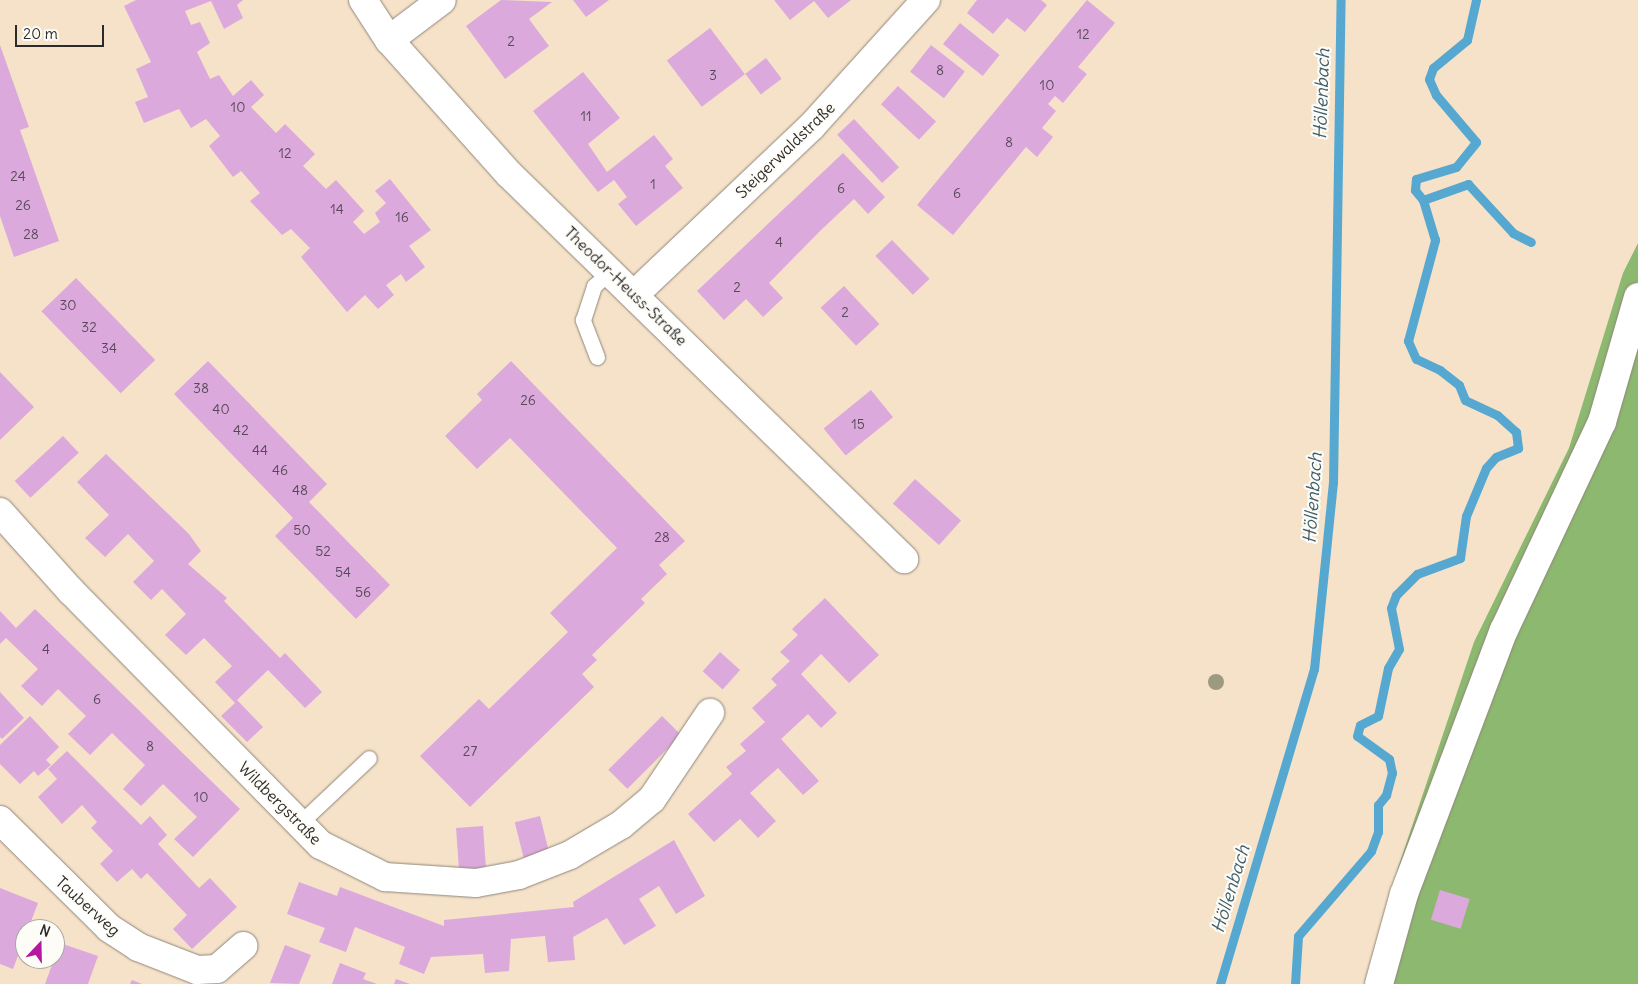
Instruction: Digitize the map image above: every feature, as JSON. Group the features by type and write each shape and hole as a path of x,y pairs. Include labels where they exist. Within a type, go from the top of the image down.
{"street":[{"name":"Theodor-Heuss-Straße","path":"363,0 389,40 503,167 636,293 904,559"},
{"path":"389,40 442,0"},
{"name":"Steigerwaldstraße","path":"636,293 812,126 926,0"},
{"path":"1379,984 1404,894 1504,630 1587,463 1638,297"},
{"name":"Wildbergstraße","path":"3,526 321,845 386,877 446,884 520,875 570,855 621,825 652,799 676,770 710,713"},
{"name":"Tauberweg","path":"0,820 109,928 138,947 197,970 211,970 218,969 244,946"}],"lane":[{"path":"597,357 583,320 594,286 612,270"},
{"path":"299,824 370,758"}],"green space":[{"path":"1638,243 1638,984 1381,984 1398,868 1474,642 1569,448 1623,273"}],"building":[{"path":"136,0 243,0 237,5 243,18 224,29 211,1 185,11 191,25 200,22 210,43 197,52 210,79 219,75 233,96 251,80 264,95 251,107 276,133 285,124 315,154 303,166 326,189 336,180 364,211 353,222 364,234 380,222 375,213 386,203 375,191 390,179 431,230 409,246 425,267 406,282 401,274 386,285 394,295 378,309 365,295 347,312 301,257 310,248 291,229 282,235 250,201 260,193 241,171 233,177 209,146 220,136 206,119 191,128 179,109 144,123 135,102 148,97 136,69 151,62 124,6"},
{"path":"501,0 552,2 529,19 549,46 505,79 466,26"},
{"path":"573,0 609,0 586,17"},
{"path":"774,0 851,0 828,18 814,1 790,20"},
{"path":"977,0 1041,0 1047,5 1025,32 1007,18 993,34 967,13"},
{"path":"1087,0 1115,23 1078,67 1087,74 1063,103 1055,96 1048,104 1056,111 1042,128 1053,137 1037,157 1026,147 953,235 917,205"},
{"path":"960,23 1000,55 983,76 943,44"},
{"path":"710,28 745,74 702,107 667,60"},
{"path":"0,45 29,127 20,130 59,241 14,257 0,216"},
{"path":"931,45 965,71 944,98 910,72"},
{"path":"766,58 782,79 761,94 745,74"},
{"path":"583,72 620,118 588,144 607,172 654,135 673,159 665,166 683,188 636,226 618,204 627,197 614,180 598,192 533,111"},
{"path":"898,86 936,121 919,140 881,104"},
{"path":"854,119 899,167 882,183 837,135"},
{"path":"843,153 885,197 868,214 854,199 819,232 769,283 783,298 763,317 746,299 724,320 697,291"},
{"path":"892,240 930,279 913,295 875,256"},
{"path":"76,278 155,360 121,393 41,311"},
{"path":"844,286 879,324 856,346 821,308"},
{"path":"208,361 327,484 309,502 390,585 356,619 275,536 293,518 174,394"},
{"path":"511,361 685,541 659,565 667,574 641,599 645,603 592,655 597,660 582,674 594,687 470,807 420,756 479,699 489,709 568,632 550,613 617,548 510,438 477,469 445,436 482,400 477,394"},
{"path":"0,372 34,407 0,440"},
{"path":"871,390 893,417 846,456 824,428"},
{"path":"63,436 79,453 30,498 15,481"},
{"path":"106,454 189,534 201,551 188,564 227,598 224,601 280,658 285,653 322,692 305,708 268,670 237,700 263,727 247,742 221,716 235,703 215,682 232,666 204,638 186,655 165,635 186,614 162,589 151,600 133,582 154,561 128,534 105,557 85,538 109,515 77,482"},
{"path":"915,479 961,520 939,545 893,504"},
{"path":"825,598 879,655 849,683 821,654 801,674 837,713 821,728 808,714 781,739 819,781 803,795 778,768 750,793 776,821 758,838 740,819 714,842 688,814 732,774 726,767 746,751 740,744 765,722 752,708 777,685 771,679 790,661 780,652 798,635 792,629"},
{"path":"35,609 240,809 193,857 174,839 197,817 163,784 141,806 123,789 145,765 112,733 90,755 68,734 86,716 58,689 42,706 21,686 38,669 6,638 0,644 0,611 16,628"},
{"path":"720,652 740,670 723,689 703,671"},
{"path":"0,692 24,718 2,739 0,737"},
{"path":"30,716 59,747 46,760 51,765 38,776 34,771 20,784 0,764 0,745"},
{"path":"662,716 681,735 627,789 608,770"},
{"path":"67,751 141,825 150,816 167,835 158,844 199,888 210,878 237,907 192,949 173,929 187,915 147,873 141,879 132,869 117,882 100,864 113,851 91,828 97,822 82,805 62,824 38,797 57,779 48,769"},
{"path":"540,816 551,859 525,865 515,822"},
{"path":"483,826 486,873 459,875 456,828"},
{"path":"674,840 705,896 676,914 659,886 639,899 656,926 624,945 607,918 573,937 575,960 548,962 545,936 511,939 509,971 485,973 483,954 431,957 424,974 399,964 405,947 355,927 346,952 319,942 325,928 287,914 299,882 337,896 340,887 444,926 444,920 574,907 573,902"},
{"path":"0,888 38,903 32,919 15,919 15,964 13,969 0,964"},
{"path":"1440,890 1470,899 1461,929 1431,920"},
{"path":"65,945 98,956 88,984 45,984 50,969 65,969"},
{"path":"285,945 311,955 299,984 270,983"},
{"path":"340,963 366,973 363,979 377,984 332,984"},
{"path":"396,979 410,984 394,984"},
{"path":"132,980 142,984 130,984"}],"waterway":[{"name":"Höllenbach","path":"1220,984 1314,669 1333,483 1341,0"},
{"path":"1295,984 1298,936 1371,851 1378,832 1378,805 1386,795 1392,773 1389,759 1357,736 1360,725 1378,716 1388,668 1399,649 1391,608 1396,595 1417,574 1460,558 1466,516 1486,468 1496,457 1518,448 1516,432 1497,415 1465,400 1459,385 1440,370 1416,359 1408,341 1435,240 1423,200 1415,190 1416,179 1456,167 1476,142 1436,95 1429,79 1433,68 1467,40 1476,0"},
{"path":"1423,200 1468,184 1513,233 1531,242"}]}
